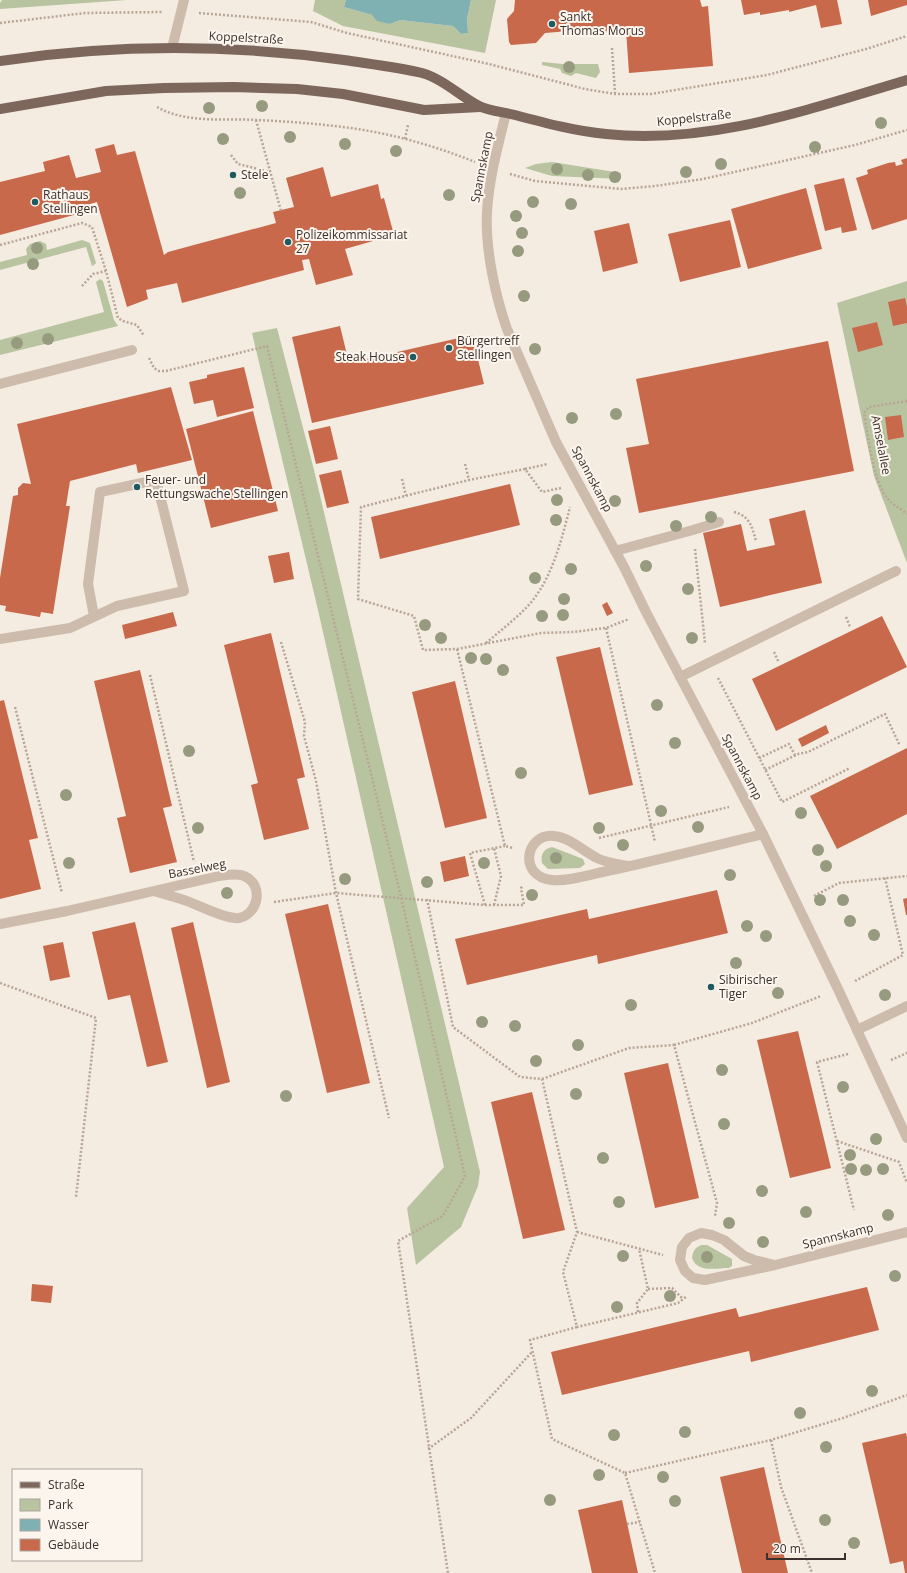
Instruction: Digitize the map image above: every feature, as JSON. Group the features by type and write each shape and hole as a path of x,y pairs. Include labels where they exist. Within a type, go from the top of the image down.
{"main road":[{"name":"Koppelstraße","path":"0,61 93,51 172,48 253,50 311,56 418,72 431,76 480,106 571,129 606,134 641,136 676,135 710,131 780,117 907,80"},
{"name":"Koppelstraße","path":"0,110 106,91 234,87 297,89 343,94 424,110 480,106"}],"street":[{"path":"172,48 184,0"},
{"name":"Spannskamp","path":"506,113 493,168 487,213 492,274 500,311 507,329 556,442 615,551 763,834 838,989 907,1138"},
{"path":"0,384 132,350"},
{"path":"0,639 70,628 117,606 184,591 156,480 100,492 88,584 94,616"},
{"path":"615,551 719,522"},
{"path":"680,677 896,571"},
{"path":"629,866 598,859 574,844 554,836 543,837 534,844 529,853 530,864 535,873 542,879 555,880 578,877 659,860 763,834"},
{"name":"Basselweg","path":"0,924 67,911 219,876 244,876 251,881 256,888 257,896 255,905 250,913 239,918 228,917 181,899 154,891"},
{"path":"857,1030 907,1006"},
{"name":"Spannskamp","path":"705,1280 775,1265 907,1232"},
{"path":"705,1280 694,1278 685,1271 680,1260 682,1247 689,1238 701,1233 712,1235"},
{"name":"Spannskamp","path":"712,1235 724,1240 744,1256 775,1265"}],"path":[{"path":"0,23 85,13 169,11"},
{"path":"195,13 311,22 347,33 489,64 585,89 615,94 651,94 767,75 866,49 907,36"},
{"path":"612,48 615,94"},
{"path":"189,118 256,120 336,126 405,139 442,149 475,162"},
{"path":"256,120 281,211"},
{"path":"514,175 535,181 621,189 655,186 703,180 855,145 907,130"},
{"path":"231,155 238,164 270,172"},
{"path":"0,245 82,223 92,227 106,271 118,318 123,322 137,325 143,333 145,340"},
{"path":"82,286 92,274 106,271"},
{"path":"148,355 154,368 160,371 166,371 268,346 401,897 465,1176 443,1216 398,1241 428,1449 448,1573"},
{"name":"Amselallee","path":"907,401 869,407 864,413 876,475 882,490 888,500 907,514"},
{"path":"465,464 469,480"},
{"path":"580,485 542,492 525,469 469,480 361,507 358,599 414,616 423,650 457,649 540,633 573,632 606,628 646,612"},
{"path":"402,479 406,496"},
{"path":"486,644 526,608 544,583 561,542 570,503"},
{"path":"693,530 706,647 710,663 782,802 850,768"},
{"path":"606,628 659,860"},
{"path":"281,642 305,722 304,736 316,781 336,892 389,1118"},
{"path":"457,649 505,846"},
{"path":"150,674 198,880"},
{"path":"15,707 67,911"},
{"path":"765,770 795,755 808,752 885,714 900,746"},
{"path":"759,758 789,744 795,755"},
{"path":"574,844 746,803"},
{"path":"485,905 470,853 505,846 529,853"},
{"path":"494,848 501,876 494,905"},
{"path":"255,905 336,892 485,905 524,905 521,888 535,873"},
{"path":"797,904 839,882 907,876"},
{"path":"427,899 453,1027 520,1077 542,1079 629,1048 674,1044 752,1023 838,989 903,956 886,878"},
{"path":"0,983 96,1018 76,1196"},
{"path":"674,1044 717,1203 712,1235"},
{"path":"854,1210 817,1062 866,1050"},
{"path":"542,1079 577,1232 563,1272 577,1327"},
{"path":"837,1140 899,1162 907,1182"},
{"path":"577,1232 680,1260"},
{"path":"639,1249 648,1289"},
{"path":"705,1280 678,1303 577,1327 530,1340 552,1439 625,1473 771,1440 843,1418 907,1395"},
{"path":"638,1312 637,1303 648,1289 672,1288 683,1299"},
{"path":"428,1449 471,1418 532,1352"},
{"path":"771,1440 781,1487 812,1573"},
{"path":"625,1473 655,1573"},
{"path":"627,1524 640,1522"}],"green space":[{"path":"2,0 127,0 0,9 0,3"},
{"path":"315,0 346,0 344,7 372,15 390,24 400,20 453,26 461,34 468,33 467,19 471,0 496,0 485,53 343,26 313,11"},
{"path":"542,62 563,64 598,64 600,72 596,78 576,73 571,76 562,73 560,69 542,65"},
{"path":"552,162 621,173 621,179 552,176 525,168 536,164"},
{"path":"82,240 90,243 96,263 92,266 86,247 0,270 0,262 27,255 26,249 30,244 40,241 46,244 47,250"},
{"path":"100,279 103,281 114,320 118,326 0,355 0,340 104,312 96,282"},
{"path":"907,281 907,563 874,476 837,303"},
{"path":"277,328 314,470 480,1172 478,1186 461,1227 416,1265 407,1208 444,1167 318,610 252,333"},
{"path":"552,847 583,859 585,864 580,868 548,869 542,863 542,855 547,849"},
{"path":"702,1245 707,1245 732,1259 732,1266 729,1268 708,1269 698,1266 694,1263 692,1256 696,1248"}],"water":[{"path":"346,0 471,0 467,19 468,33 461,34 453,26 400,20 390,24 377,21 372,15 344,7"}],"building":[{"path":"515,0 700,0 702,7 708,6 713,66 629,73 626,30 595,32 594,29 545,33 536,43 511,45 509,42 507,19 514,11"},
{"path":"741,0 837,0 842,24 821,28 816,5 789,12 789,10 760,15 760,12 744,15"},
{"path":"868,0 907,0 907,5 871,16"},
{"path":"114,144 117,155 135,151 164,255 168,252 276,223 273,212 294,207 286,178 323,167 331,197 378,184 381,199 384,198 394,235 345,249 353,275 316,285 309,259 302,260 304,270 182,303 177,283 146,290 148,299 127,307 97,202 83,206 85,212 0,235 0,182 45,171 43,162 69,155 76,178 101,172 95,149"},
{"path":"907,158 907,219 872,230 856,178 868,174 867,170 888,163 895,162 896,166 903,164 901,160"},
{"path":"844,178 857,230 842,233 841,227 825,231 814,185"},
{"path":"806,188 822,249 748,269 731,209"},
{"path":"730,220 741,267 680,282 668,234"},
{"path":"629,223 638,263 603,272 594,231"},
{"path":"905,298 907,307 907,323 893,326 888,302"},
{"path":"877,322 883,345 858,352 852,328"},
{"path":"340,326 349,363 472,335 484,384 312,423 292,337"},
{"path":"828,341 854,471 639,513 626,448 649,444 636,379"},
{"path":"244,367 254,408 217,417 213,400 194,404 189,382 207,378 207,375"},
{"path":"171,387 192,460 138,473 136,464 70,481 66,506 70,506 53,614 41,612 40,617 5,611 6,606 0,605 0,578 13,496 18,495 18,488 23,483 31,484 17,424"},
{"path":"253,411 278,511 211,528 186,429"},
{"path":"901,415 904,437 888,440 885,417"},
{"path":"330,426 338,459 316,464 308,431"},
{"path":"341,470 349,503 327,508 319,475"},
{"path":"510,484 520,525 380,559 371,517"},
{"path":"805,510 822,583 720,607 703,533 741,524 747,551 775,545 769,519"},
{"path":"289,552 294,579 274,583 268,556"},
{"path":"607,602 613,613 607,616 602,605"},
{"path":"173,612 177,626 125,639 122,625"},
{"path":"882,616 907,667 776,731 752,679"},
{"path":"271,633 305,777 297,779 309,829 264,840 251,785 258,783 224,645"},
{"path":"600,647 633,785 589,795 556,657"},
{"path":"140,670 172,806 163,808 177,862 130,873 117,818 126,816 94,681"},
{"path":"455,681 487,818 445,828 412,692"},
{"path":"4,700 38,838 29,840 41,889 0,899 0,701"},
{"path":"826,725 829,733 802,747 798,739"},
{"path":"907,748 907,814 837,849 810,796"},
{"path":"465,856 469,876 444,882 440,862"},
{"path":"717,890 728,933 598,964 597,955 467,985 455,939 587,909 589,919"},
{"path":"907,898 907,915 906,915 903,899"},
{"path":"328,904 370,1083 327,1093 285,914"},
{"path":"135,922 168,1062 147,1067 130,995 108,1000 92,932"},
{"path":"193,922 230,1082 207,1088 171,928"},
{"path":"63,942 70,977 50,981 43,946"},
{"path":"798,1031 831,1168 790,1178 757,1040"},
{"path":"668,1063 699,1198 655,1208 624,1073"},
{"path":"532,1092 565,1230 523,1239 491,1102"},
{"path":"32,1284 53,1286 51,1303 31,1301"},
{"path":"867,1287 879,1330 751,1362 749,1351 562,1395 551,1352 736,1308 739,1317"},
{"path":"906,1433 907,1573 905,1573 903,1561 890,1564 862,1443"},
{"path":"764,1467 788,1573 742,1573 720,1477"},
{"path":"622,1500 638,1573 592,1573 578,1510"}],"place":[{"name":"Sankt Thomas Morus","path":"552,24"},
{"name":"Stele","path":"233,175"},
{"name":"Rathaus Stellingen","path":"35,202"},
{"name":"Polizeikommissariat 27","path":"288,242"},
{"name":"Bürgertreff Stellingen","path":"449,348"},
{"name":"Steak House","path":"413,357"},
{"name":"Feuer- und Rettungswache Stellingen","path":"137,487"},
{"name":"Sibirischer Tiger","path":"711,987"}]}
